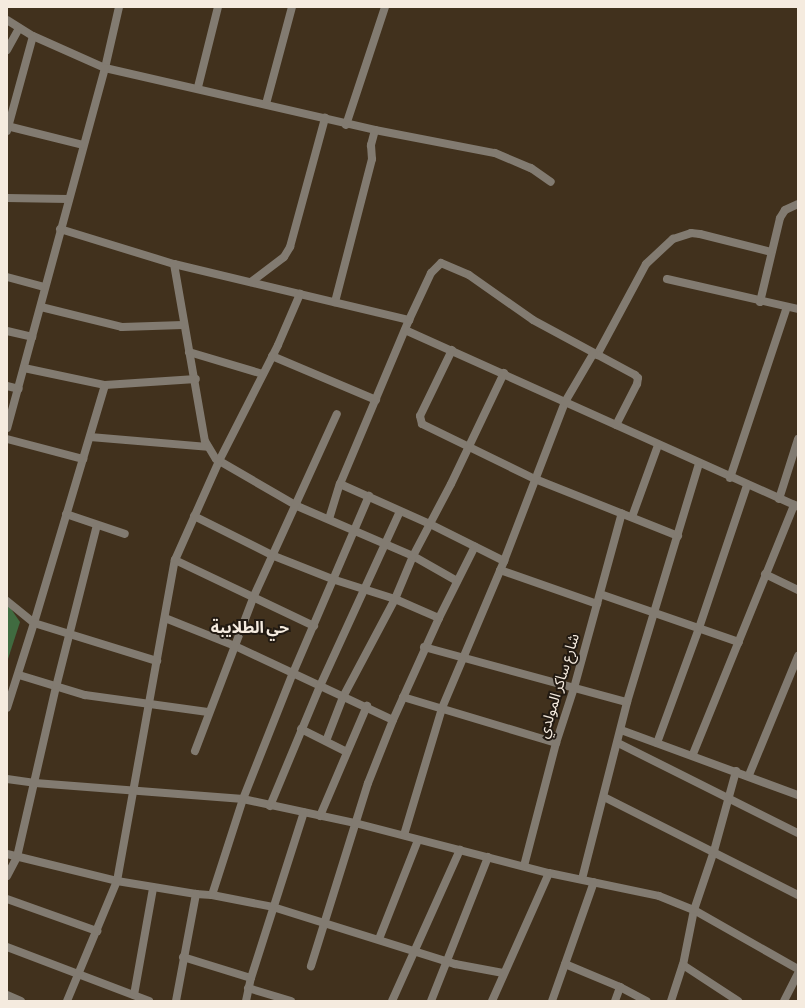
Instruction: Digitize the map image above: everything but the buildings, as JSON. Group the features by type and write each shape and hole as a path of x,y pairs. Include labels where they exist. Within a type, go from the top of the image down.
{"street":[{"path":"7,428 19,389 68,199 105,68 119,7"},
{"path":"198,87 218,7"},
{"path":"266,104 292,7"},
{"path":"346,125 385,7"},
{"path":"7,20 33,36 105,68 198,87 325,118 346,125 495,153 531,168 551,182"},
{"path":"7,50 19,28"},
{"path":"33,36 7,128 83,145"},
{"path":"251,282 284,257 290,247 325,118"},
{"path":"335,302 372,159 372,145 375,130"},
{"path":"7,198 68,199"},
{"path":"760,302 780,218 785,210 798,204"},
{"path":"60,229 174,264 409,320"},
{"path":"404,835 442,708 504,561 565,402 595,354 646,264 673,240 691,233 771,252"},
{"path":"329,519 340,484 409,320 431,273 441,263 479,281 534,320 595,354 630,371 638,378 616,425"},
{"path":"174,264 183,325 196,379 208,447 220,461 297,506 413,556 457,581"},
{"path":"7,277 45,287"},
{"path":"667,279 798,310"},
{"path":"67,1001 80,973 117,881 132,790 175,560 194,516 272,356 300,294"},
{"path":"41,307 122,327 183,325"},
{"path":"730,478 787,307"},
{"path":"405,330 504,373 730,478 796,506 765,574 693,754"},
{"path":"7,331 32,337"},
{"path":"452,350 420,422 470,445 535,479 678,536"},
{"path":"190,352 263,374"},
{"path":"272,356 376,400"},
{"path":"24,368 105,385 196,379"},
{"path":"326,741 343,697 395,599 413,556 470,445 504,373"},
{"path":"7,708 19,675 105,385"},
{"path":"7,386 19,389"},
{"path":"195,751 208,712 253,598 297,506 337,414"},
{"path":"90,437 208,447"},
{"path":"7,439 83,459"},
{"path":"779,499 798,439"},
{"path":"632,517 658,445"},
{"path":"582,879 627,702 699,464"},
{"path":"340,484 430,524 504,561"},
{"path":"657,743 699,628 747,485"},
{"path":"212,895 244,799 293,673 314,626 332,579 355,531 369,496"},
{"path":"270,806 301,728 387,544 400,511"},
{"name":"شارع ساكر المولدي","path":"524,866 556,743 574,688 622,513"},
{"path":"66,514 125,534"},
{"path":"194,516 274,556 332,579 395,599 439,618"},
{"path":"7,876 17,857 36,783 56,687 97,525"},
{"path":"311,966 355,823 393,720 424,647 475,546"},
{"path":"175,560 314,626"},
{"path":"500,570 597,604"},
{"path":"765,574 798,590"},
{"path":"600,594 654,611 739,642"},
{"path":"7,602 34,623 157,661"},
{"path":"165,618 235,646 343,697 366,706 393,720"},
{"path":"424,647 464,656 627,702"},
{"path":"749,775 798,656"},
{"path":"19,675 56,687 111,700 208,712"},
{"path":"403,697 556,743"},
{"path":"320,816 366,706"},
{"path":"301,728 347,752"},
{"path":"621,730 693,754 798,795"},
{"path":"618,742 798,833"},
{"path":"671,1001 683,964 694,910 714,851 730,798 736,771"},
{"path":"7,779 36,783 244,799 270,806 355,823 549,873 658,896 694,910 798,969"},
{"path":"604,797 714,851 798,895"},
{"path":"246,1001 251,978 304,812"},
{"path":"379,939 418,840"},
{"path":"392,1001 416,952 460,850"},
{"path":"7,854 117,881 153,888 212,895 274,907 324,924 379,939 447,961 503,973"},
{"path":"431,1001 488,857"},
{"path":"492,1001 503,973 549,873"},
{"path":"552,1001 594,882"},
{"path":"134,995 153,888"},
{"path":"176,1001 183,957 196,894"},
{"path":"7,899 96,931"},
{"path":"7,948 80,973 149,1001"},
{"path":"183,957 251,978"},
{"path":"565,964 620,987 646,1001"},
{"path":"683,964 738,1001"},
{"path":"784,1001 798,973"},
{"path":"615,1001 620,987"},
{"path":"248,988 291,1001"},
{"path":"7,996 21,1001"}],"green space":[{"path":"7,603 20,622 7,662"}],"district":[{"name":"حي الطلايبة","path":"250,628"}]}
